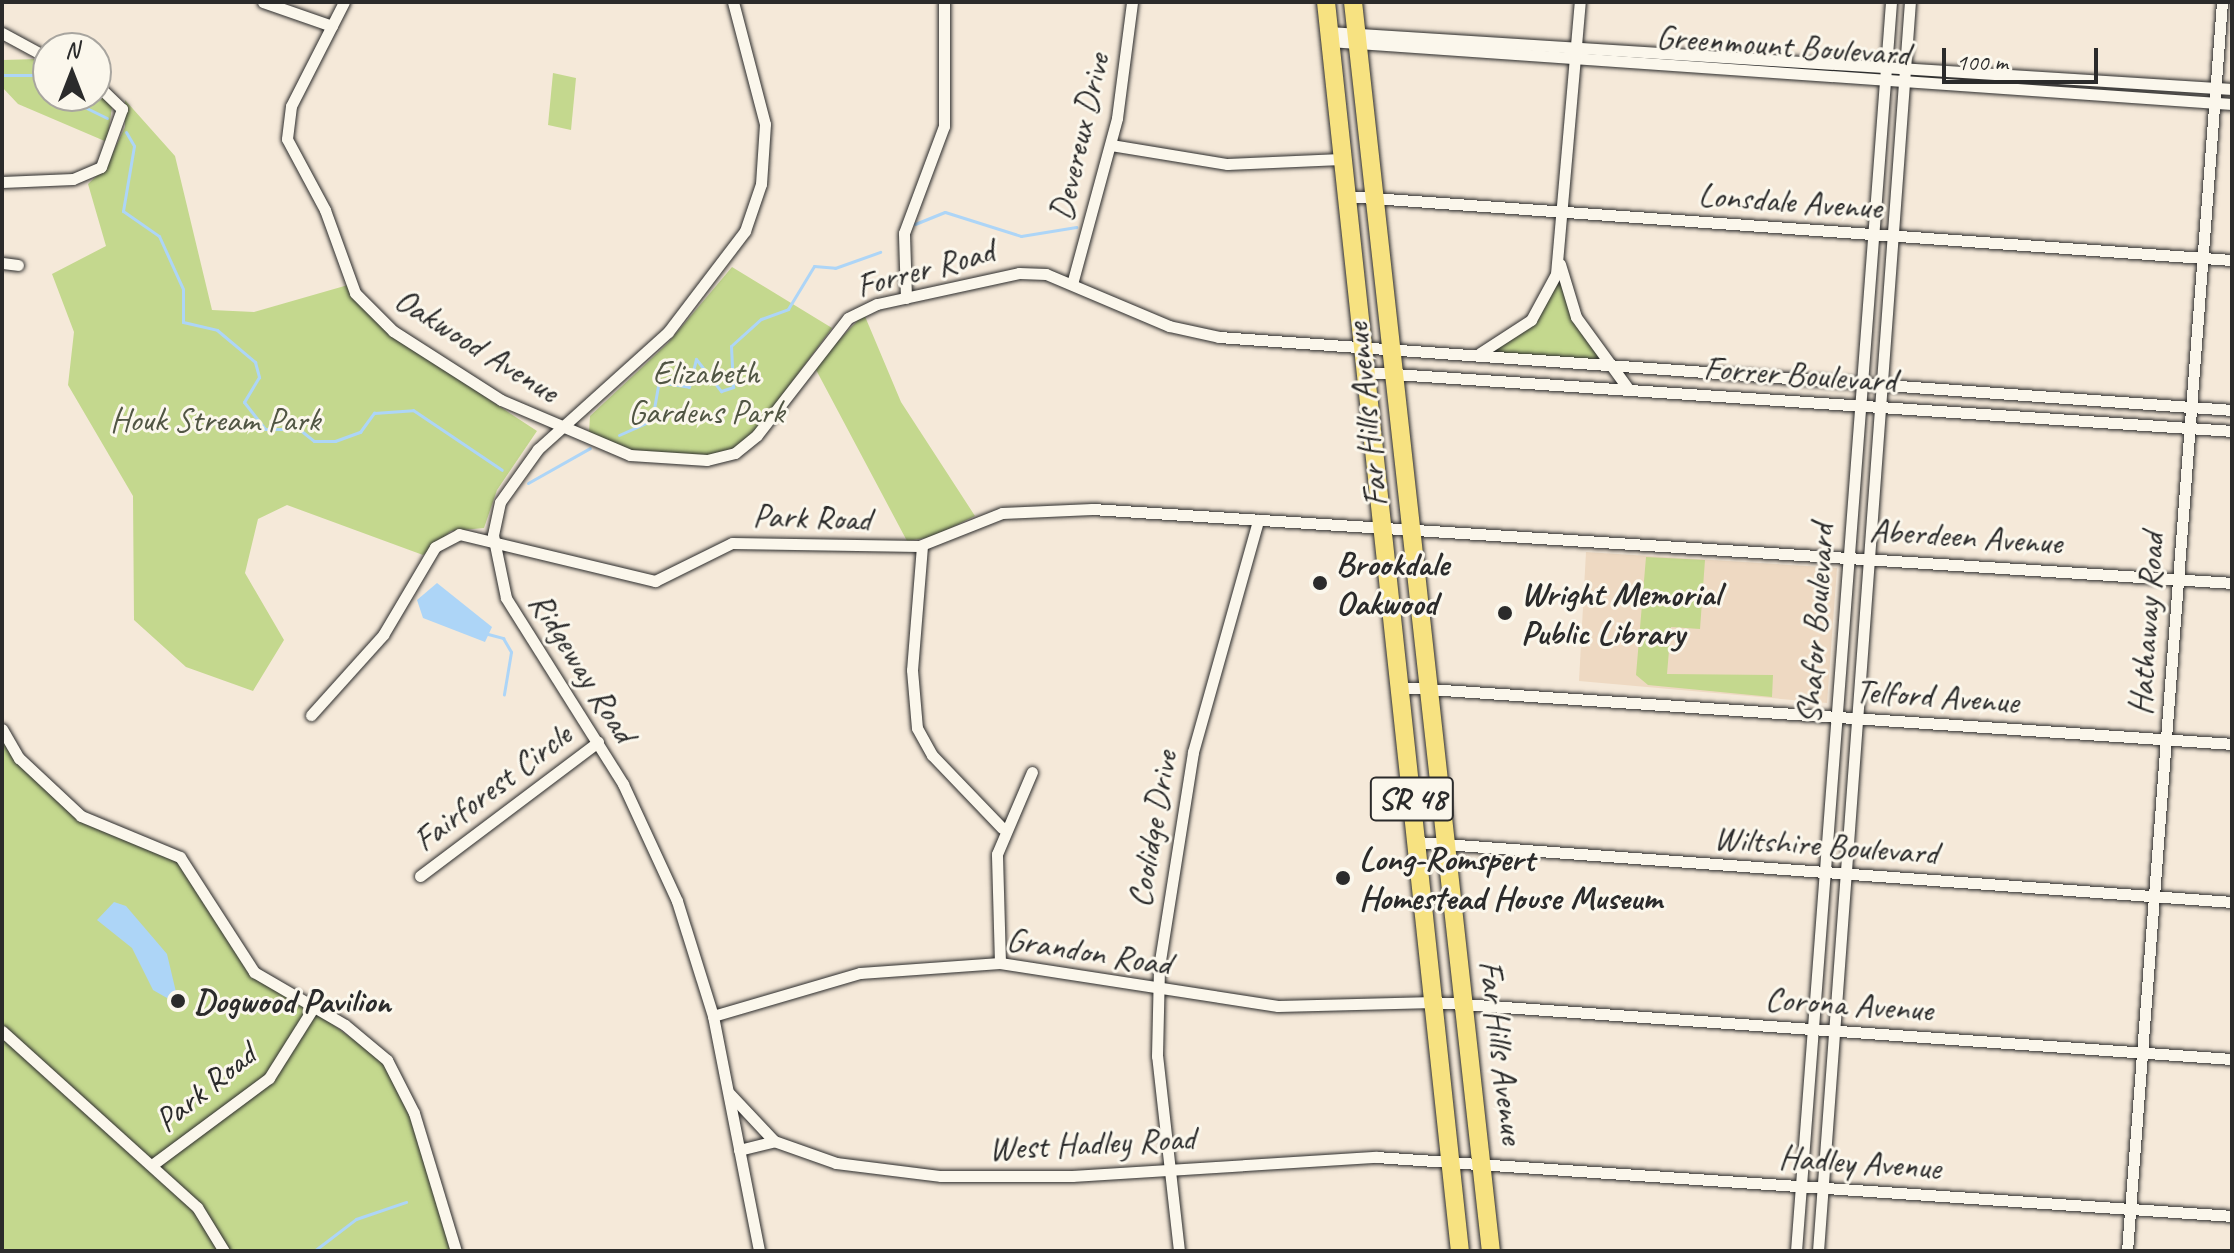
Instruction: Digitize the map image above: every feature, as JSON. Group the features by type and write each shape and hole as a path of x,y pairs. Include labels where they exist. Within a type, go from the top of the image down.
{"main road":[{"name":"Far Hills Avenue","path":"1326,2 1460,1251"},
{"name":"Far Hills Avenue","path":"1353,2 1462,1005 1484,1163 1491,1251"}],"street":[{"path":"263,2 332,26"},
{"name":"Oakwood Avenue","path":"344,2 291,106 287,139 336,235 355,293 393,331 559,430"},
{"name":"Ridgeway Road","path":"733,2 765,122 754,210 724,266 668,332 559,430 510,484 493,540 503,587 525,635 598,742 662,863 713,1016 759,1251"},
{"path":"906,298 904,233 938,150 947,100 944,2"},
{"name":"Devereux Drive","path":"1072,284 1111,145 1132,2"},
{"path":"1580,2 1560,255 1576,317 1616,364 1629,390"},
{"name":"Shafor Boulevard","path":"1796,1251 1891,2"},
{"name":"Shafor Boulevard","path":"1818,1251 1910,2"},
{"name":"Hathaway Road","path":"2127,1251 2222,2"},
{"path":"2,33 32,49"},
{"name":"Greenmount Boulevard","path":"1356,35 1576,59 2232,104"},
{"name":"Greenmount Boulevard","path":"1329,36 1577,45 2232,89"},
{"path":"2,182 73,179 101,167 122,109 112,99"},
{"path":"1111,145 1227,164 1341,159"},
{"name":"Lonsdale Avenue","path":"1345,196 2232,260"},
{"path":"1480,354 1531,320 1560,255"},
{"path":"2,263 18,265"},
{"name":"Forrer Road","path":"559,430 643,458 707,460 735,453 757,435 836,328 864,309 1019,273 1072,284 1193,333 1363,348"},
{"path":"1363,348 1392,351"},
{"name":"Forrer Boulevard","path":"1392,351 1480,354 2232,410"},
{"name":"Forrer Boulevard","path":"1365,372 2232,431"},
{"name":"Park Road","path":"311,715 383,635 441,540 493,540 655,581 746,541 922,546 1019,509 1410,525"},
{"name":"Coolidge Drive","path":"1180,1250 1169,1170 1157,989 1190,762 1258,520"},
{"name":"Aberdeen Avenue","path":"1410,525 2232,583"},
{"path":"922,546 912,670 917,728 934,758 1002,828"},
{"name":"Telford Avenue","path":"1399,687 2232,744"},
{"path":"2,729 19,758 81,816 180,857 241,958 394,1069 456,1251"},
{"name":"Fairforest Circle","path":"420,876 598,742"},
{"path":"1000,963 994,882 1002,828 1032,772"},
{"name":"Wiltshire Boulevard","path":"1417,842 1447,848 2232,902"},
{"name":"Grandon Road","path":"713,1016 860,973 1000,963 1278,1006 1434,1002 1462,1005"},
{"name":"Corona Avenue","path":"1462,1005 2232,1059"},
{"name":"Park Road","path":"152,1165 269,1078 313,1008"},
{"path":"2,1031 203,1214 224,1251"},
{"name":"West Hadley Road","path":"729,1093 774,1141 836,1163 941,1176 1169,1170 1327,1157 1484,1163"},
{"path":"739,1150 774,1141"},
{"name":"Hadley Avenue","path":"1484,1163 2232,1216"}],"shaded area":[{"path":"1586,552 1837,568 1827,703 1579,681"}],"green space":[{"path":"32,59 32,110 18,104 2,87 2,60"},
{"path":"553,73 576,78 571,130 548,125"},
{"name":"Houk Stream Park","path":"125,100 175,156 212,310 254,312 348,285 391,335 537,431 497,490 484,528 451,531 423,555 287,505 258,519 245,573 284,640 253,691 186,667 134,620 133,496 68,385 74,332 52,274 106,246 88,184 106,167 125,127"},
{"path":"37,112 111,112 107,142"},
{"path":"1560,255 1568,299 1616,364 1496,355 1495,345 1531,320"},
{"name":"Elizabeth Gardens Park","path":"732,267 832,328 759,426 735,449 700,457 638,453 589,433 590,416 668,343"},
{"path":"864,314 901,402 975,516 932,537 907,541 814,366"},
{"path":"1646,557 1705,560 1700,629 1671,627 1667,674 1773,675 1772,697 1648,685 1636,675"},
{"path":"2,729 10,748 81,816 167,847 241,958 394,1069 456,1251 2,1251"}],"water":[{"path":"437,583 492,627 485,642 423,618 417,600"},
{"path":"114,902 126,906 167,954 176,992 167,998 153,990 132,948 97,920"}],"waterway":[{"path":"2,75 32,75"},
{"path":"95,112 107,118"},
{"path":"126,132 134,146 123,211 159,236 183,289 183,322 217,330 255,362 259,377 244,402 265,429 299,429 314,441 335,441 360,432 374,413 413,410 502,470"},
{"path":"915,224 945,212 1021,236 1076,227"},
{"path":"619,435 652,420 659,382 689,387 696,359 721,391 733,387 731,346 761,319 788,309 814,266 835,268 880,252"},
{"path":"528,483 590,448"},
{"path":"488,634 503,638 511,652 504,694"},
{"path":"314,1251 356,1219 406,1202"}],"place":[{"name":"Brookdale Oakwood","path":"1320,583"},
{"name":"Wright Memorial Public Library","path":"1505,613"},
{"name":"Long-Romspert Homestead House Museum","path":"1343,878"},
{"name":"Dogwood Pavilion","path":"178,1001"}]}
